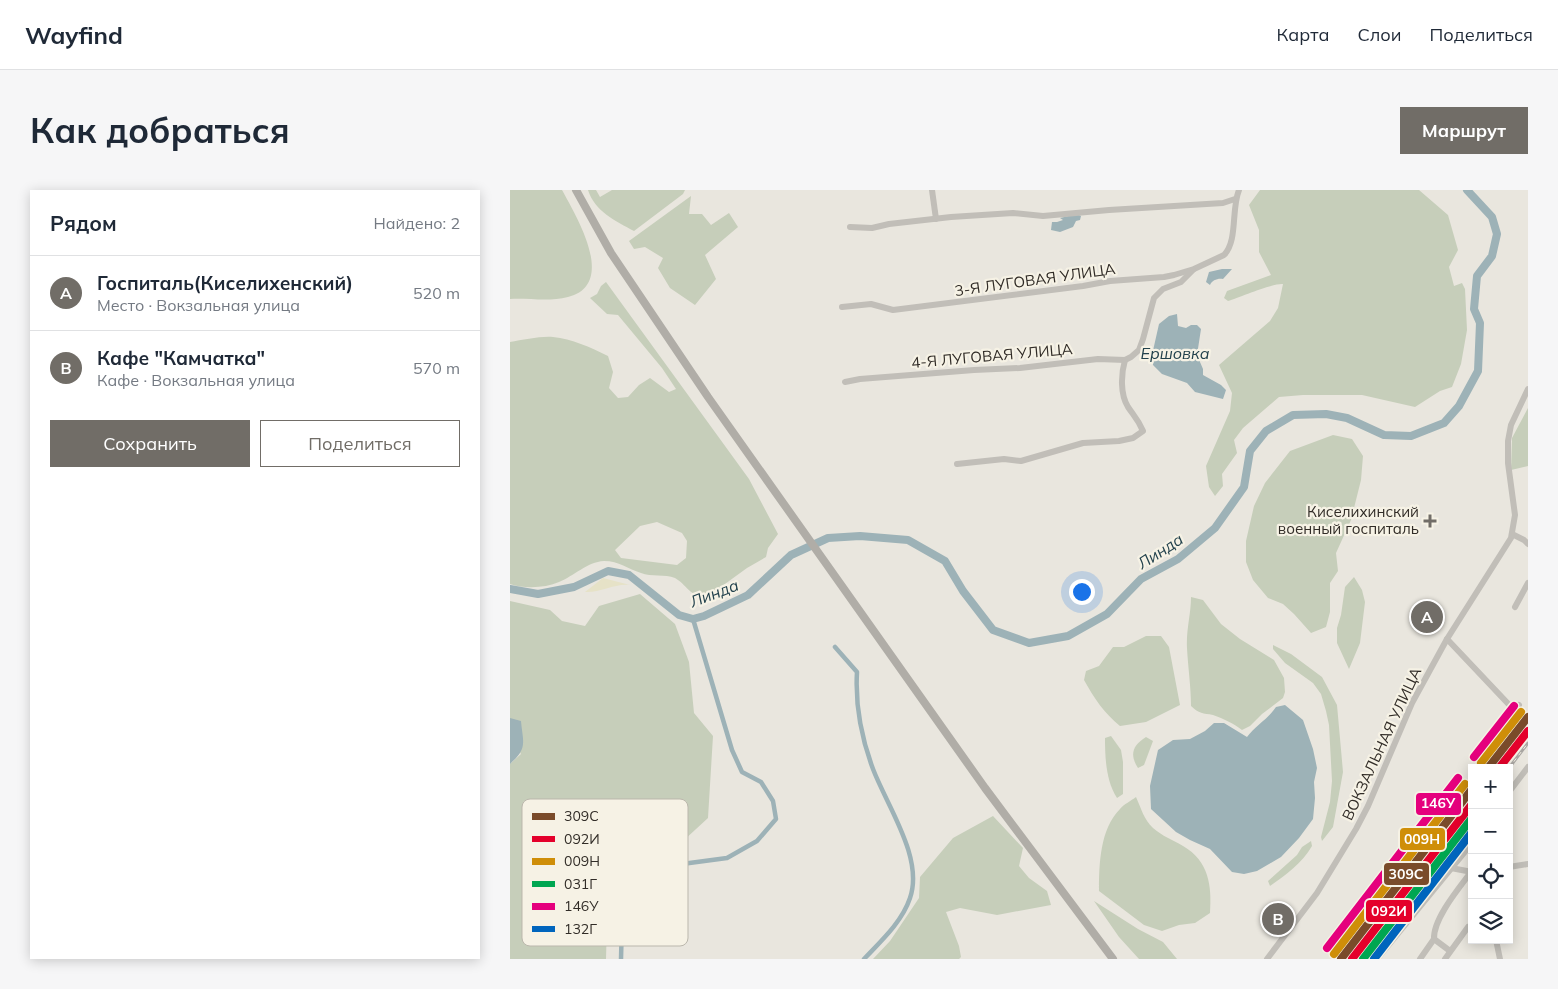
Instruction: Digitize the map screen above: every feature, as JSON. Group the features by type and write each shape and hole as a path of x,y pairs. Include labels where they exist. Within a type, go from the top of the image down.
{"main road":[{"path":"576,190 611,254 631,285 834,576 985,788 1114,959"}],"street":[{"path":"932,190 936,219"},
{"path":"850,227 872,228 889,224 936,219 1018,213 1044,216 1223,202 1236,199 1240,190"},
{"name":"3-Я ЛУГОВАЯ УЛИЦА","path":"842,307 871,304 893,310 949,304 1110,281 1164,277 1194,269 1224,255 1228,251 1232,240 1236,199"},
{"path":"957,464 1004,459 1021,460 1083,443 1119,441 1133,438 1143,431 1138,418 1128,406 1124,392 1122,372 1125,360 1132,357 1139,350 1154,298 1163,288 1181,282 1194,269"},
{"name":"4-Я ЛУГОВАЯ УЛИЦА","path":"845,382 860,379 974,370 1029,368 1098,359 1125,360"},
{"name":"ВОКЗАЛЬНАЯ УЛИЦА","path":"1267,959 1316,892 1356,829 1368,806 1412,703 1447,639 1512,534 1515,515 1508,462 1508,441 1511,425 1528,389"},
{"path":"1512,534 1528,544"},
{"path":"1515,606 1528,583"},
{"path":"1447,639 1515,710 1519,705"},
{"path":"1513,787 1528,767"},
{"path":"1388,959 1379,956 1468,848"},
{"path":"1513,866 1528,864"},
{"path":"1451,868 1468,871"},
{"path":"1420,959 1434,939 1433,932 1449,901 1468,876"},
{"path":"1445,959 1468,926"},
{"path":"1434,939 1450,951"},
{"path":"1497,944 1500,959"}],"green space":[{"path":"510,190 562,190 576,216 589,248 592,264 590,278 583,290 568,297 547,300 510,299"},
{"path":"588,190 596,190 600,197 612,190 685,190 683,194 634,231 601,210 591,198"},
{"path":"1260,190 1419,190 1448,215 1458,250 1449,267 1454,286 1462,283 1465,289 1467,330 1461,364 1452,387 1440,391 1415,407 1362,395 1279,397 1243,428 1234,440 1237,453 1222,474 1223,486 1215,496 1209,487 1206,466 1230,411 1232,393 1219,365 1270,321 1278,308 1283,284 1264,288 1228,301 1224,298 1227,291 1271,275 1259,252 1259,230 1249,205"},
{"path":"691,196 689,214 702,214 711,225 729,213 738,227 705,255 716,279 695,305 670,288 658,268 663,258 645,247 634,249 629,241"},
{"path":"606,282 749,479 778,534 768,548 766,557 747,568 707,597 697,596 675,578 645,574 609,561 592,564 548,586 528,587 510,584 510,342 553,337 581,344 608,356 613,372 609,388 618,398 628,397 639,385 650,378 669,392 676,389 662,368 618,315 607,314 590,298 597,294 601,286","holes":["657,522 682,533 687,541 686,558 677,565 621,558 615,550 640,526"]},
{"path":"1528,408 1528,466 1511,470 1512,438"},
{"path":"1333,435 1352,439 1363,456 1361,480 1351,520 1336,553 1338,571 1330,583 1330,612 1326,627 1311,633 1283,604 1268,598 1253,580 1246,562 1246,541 1254,506 1265,483 1290,451"},
{"path":"1354,577 1362,590 1365,602 1360,643 1349,669 1337,643 1337,628 1345,587"},
{"path":"640,594 675,624 689,662 694,713 713,736 708,818 688,836 688,799 522,799 522,946 606,946 606,959 510,959 510,764 521,754 510,733 510,601 550,610 562,621 585,626 599,606"},
{"path":"1191,597 1203,600 1221,624 1240,639 1274,660 1284,678 1285,692 1283,698 1250,726 1242,730 1225,720 1199,712 1191,706 1187,641"},
{"path":"1146,636 1161,636 1169,647 1180,705 1146,722 1120,726 1104,710 1092,693 1084,680 1086,671 1099,666 1113,647 1124,647"},
{"path":"1273,645 1291,654 1322,677 1337,705 1343,772 1333,827 1322,841 1321,837 1330,802 1332,781 1329,725 1326,711 1321,694 1313,683 1285,663 1273,649"},
{"path":"1111,736 1121,750 1123,762 1123,794 1117,798 1110,784 1106,761 1105,738"},
{"path":"1146,737 1153,741 1144,765 1138,768 1133,754 1134,750 1138,743"},
{"path":"1136,797 1150,825 1192,852 1207,875 1210,893 1210,913 1195,923 1179,925 1162,931 1144,925 1099,891 1100,858 1108,826 1122,807"},
{"path":"993,816 1023,848 1019,866 1029,878 1047,891 1051,905 997,915 960,908 946,912 959,946 961,957 959,959 873,959 890,941 919,898 920,877 953,838"},
{"path":"1311,841 1312,846 1299,863 1270,886 1268,881 1297,855 1302,847"},
{"path":"1094,901 1138,929 1163,942 1177,959 1139,959 1119,937"}],"sand":[{"path":"603,578 630,585 619,585 585,592"}],"water":[{"path":"1077,214 1081,216 1080,220 1076,221 1073,227 1060,232 1051,230 1052,222 1057,222 1063,220 1060,218"},
{"path":"1232,269 1223,279 1215,280 1210,285 1206,282 1209,272"},
{"name":"Ершовка","path":"1177,314 1178,326 1186,328 1191,325 1197,325 1201,329 1197,355 1203,369 1203,375 1226,390 1223,399 1195,392 1187,383 1162,374 1153,365 1152,355 1159,324 1169,316"},
{"path":"1285,705 1303,720 1313,749 1317,768 1314,782 1313,819 1299,838 1281,857 1257,871 1244,874 1232,872 1210,849 1176,832 1151,809 1150,786 1158,750 1173,740 1190,739 1205,731 1214,723 1224,723 1247,737 1276,707"},
{"path":"510,718 521,721 523,745 520,754 510,764"}],"waterway":[{"name":"Линда","path":"510,589 538,594 574,587 608,571 629,575 679,615 693,619 704,616 748,595 791,555 828,538 860,536 908,540 945,561 963,591 993,630 1029,643 1068,636 1107,614 1141,579 1178,559 1215,528 1244,487 1250,451 1266,431 1293,415 1326,414 1347,418 1384,435 1411,436 1444,423 1459,406 1478,371 1480,323 1474,309 1477,276 1492,256 1497,234 1492,217 1467,190"},
{"path":"688,863 727,858 757,841 776,819 773,801 761,782 742,772 732,750 693,619"},
{"path":"835,647 857,672 858,709 865,745 879,784 902,832 912,866 913,882 910,898 902,915 864,959"},
{"path":"621,946 621,959"}],"railway":[{"path":"1512,764 1528,743"},
{"path":"1361,959 1468,821"}],"transit line":[{"name":"146У","path":"1474,757 1514,706"},
{"name":"009Н","path":"1481,763 1521,712"},
{"name":"309С","path":"1491,764 1528,717"},
{"name":"092И","path":"1502,764 1528,731"},
{"name":"146У","path":"1327,948 1458,778"},
{"name":"009Н","path":"1334,954 1465,784"},
{"name":"309С","path":"1341,959 1468,794"},
{"name":"092И","path":"1352,959 1468,809"},
{"name":"031Г","path":"1363,959 1468,823"},
{"name":"132Г","path":"1374,959 1468,837"}],"place":[{"name":"Киселихинский военный госпиталь","path":"1430,521"},
{"name":"Госпиталь(Киселихенский)","path":"1427,617"},
{"name":"Кафе \"Камчатка\"","path":"1278,919"}]}
